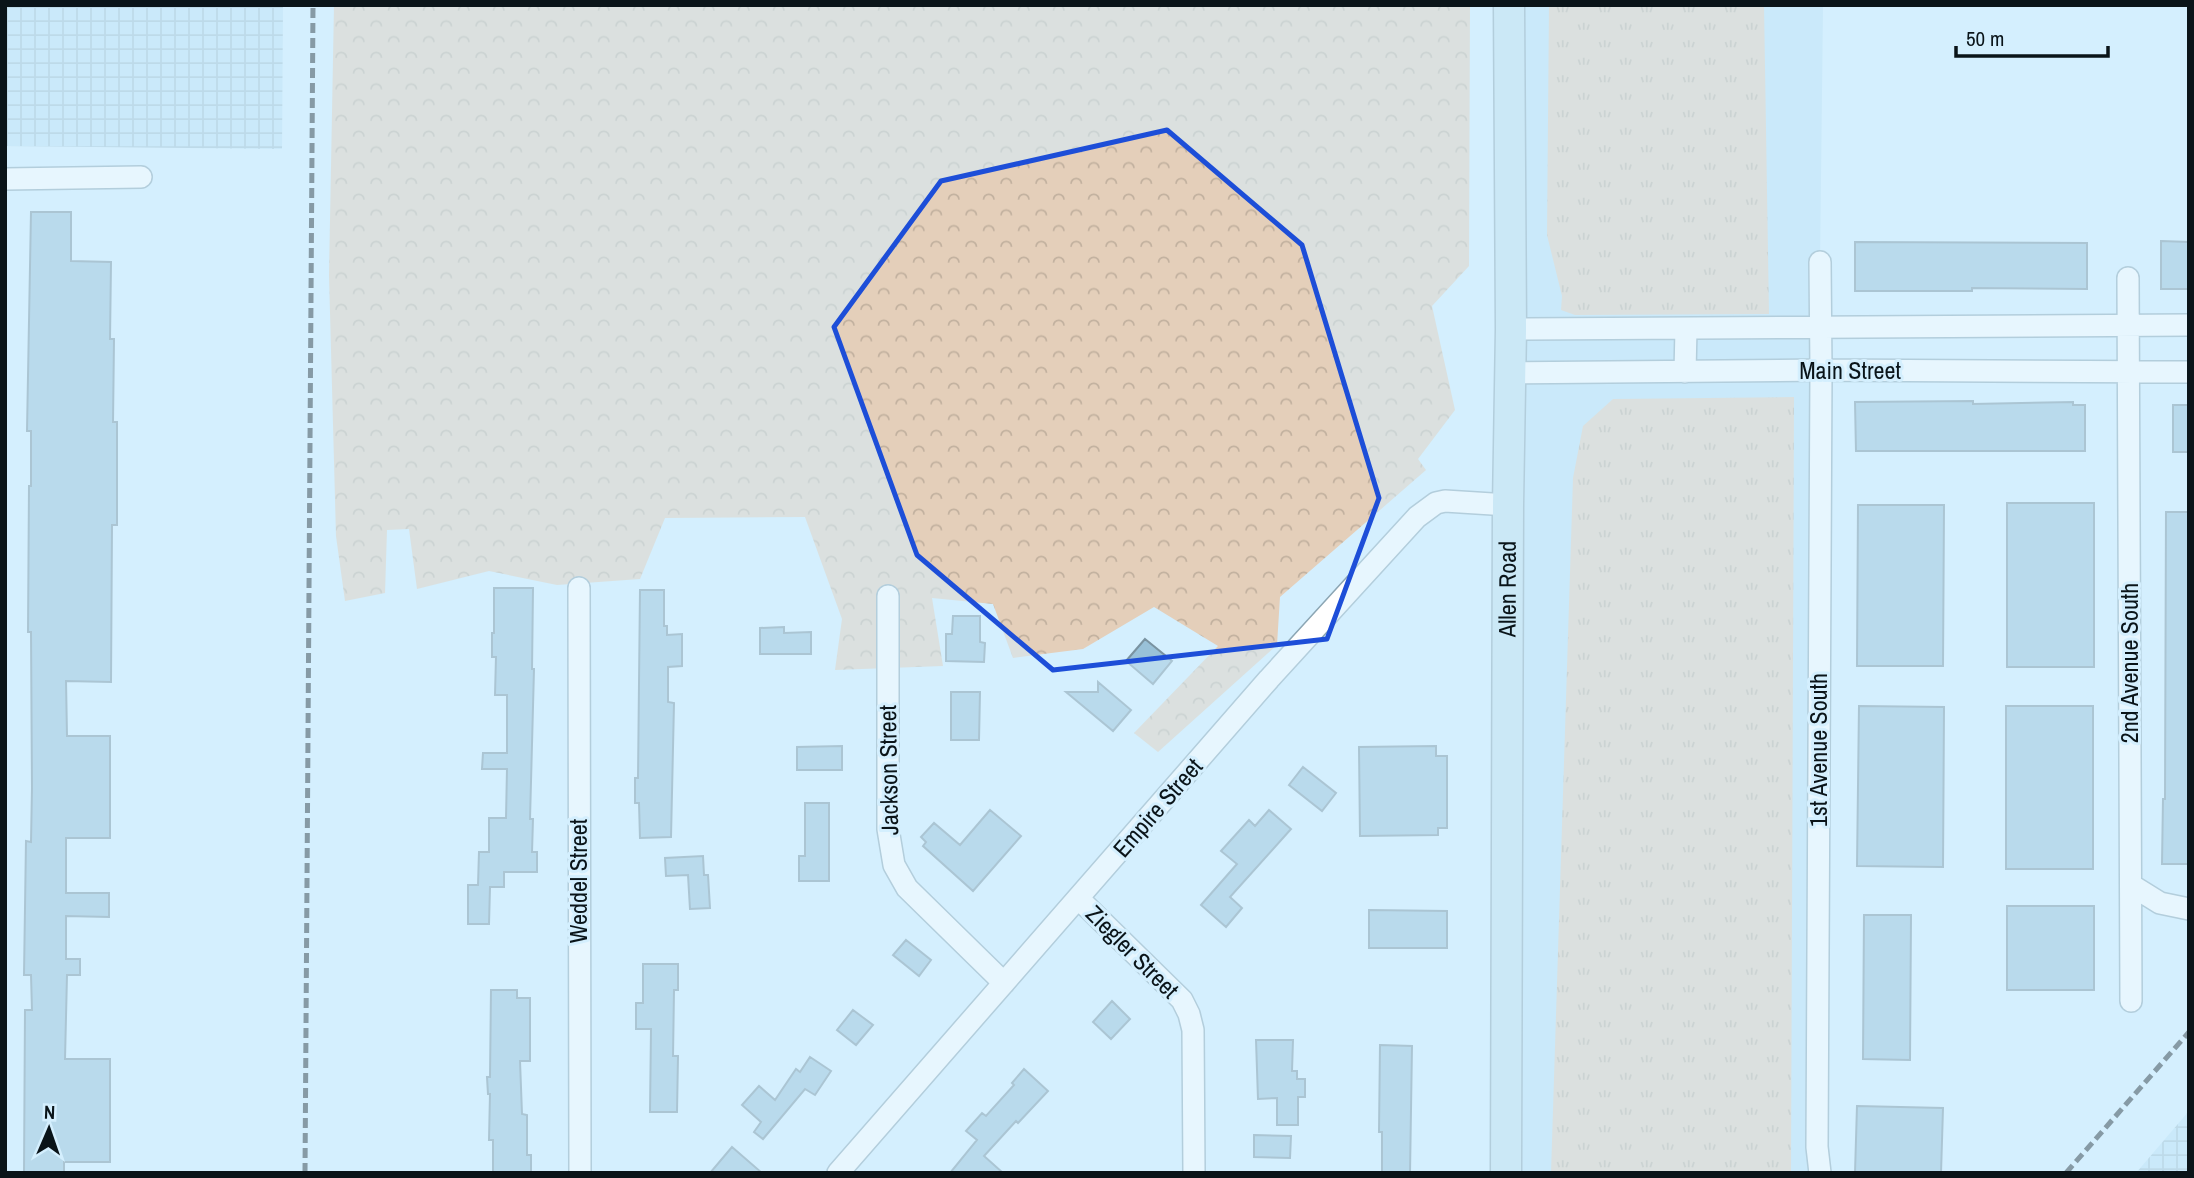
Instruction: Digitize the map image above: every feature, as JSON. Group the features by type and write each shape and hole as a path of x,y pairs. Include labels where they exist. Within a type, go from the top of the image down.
{"main road":[{"name":"Allen Road","path":"1506,1173 1508,505 1511,373 1509,5"}],"street":[{"path":"5,179 141,177"},
{"name":"1st Avenue South","path":"1819,262 1821,370 1817,1147 1820,1173"},
{"name":"2nd Avenue South","path":"2128,278 2131,1001"},
{"name":"Main Street","path":"1511,329 2189,325"},
{"path":"1685,372 1686,329"},
{"name":"Main Street","path":"1511,373 1821,370 2189,372"},
{"name":"Empire Street","path":"838,1173 1269,679 1417,517 1427,508 1445,501 1508,505"},
{"name":"Weddel Street","path":"579,588 580,1173"},
{"name":"Jackson Street","path":"888,596 888,829 894,865 907,888 1004,983"},
{"path":"2131,885 2160,903 2189,909"},
{"name":"Ziegler Street","path":"1078,898 1182,1000 1189,1014 1193,1030 1194,1173"}],"highlighted area":[{"path":"1167,130 1302,245 1379,498 1327,639 1053,670 917,555 834,327 941,181"}],"shaded area":[{"path":"5,5 283,5 282,149 5,146"},
{"path":"1509,5 1823,5 1820,262 1820,1173 1506,1173"},
{"path":"2189,1111 2189,1173 2136,1173"}],"green space":[{"path":"334,5 1470,5 1469,266 1432,306 1455,410 1418,459 1426,470 1280,597 1277,645 1158,752 1134,733 1218,646 1154,607 1083,649 1013,658 993,604 932,598 943,666 835,670 842,619 805,517 665,518 640,579 557,585 489,571 417,589 409,529 387,530 385,593 345,601 336,536 329,275"},
{"path":"1549,5 1764,5 1769,314 1575,315 1561,310 1562,296 1547,235"},
{"path":"1794,397 1791,1173 1551,1173 1573,478 1583,426 1613,399"}],"building":[{"path":"31,212 71,212 71,261 111,262 113,422 117,422 117,525 112,525 111,682 66,681 67,736 110,736 110,838 66,838 66,893 109,893 109,917 66,916 66,959 80,959 80,975 67,975 65,1059 110,1059 110,1162 64,1162 64,1173 24,1173 25,1010 32,1010 31,975 24,975 26,841 31,842 32,788 31,632 28,632 31,431 27,431"},
{"path":"2161,241 2189,242 2189,289 2161,289"},
{"path":"1855,242 2087,243 2087,289 1855,291"},
{"path":"1973,401 1973,404 2073,402 2073,405 2085,405 2085,451 1856,451 1855,402"},
{"path":"2173,405 2189,405 2189,452 2173,452"},
{"path":"2007,503 2094,503 2094,667 2007,667"},
{"path":"1858,505 1944,505 1943,666 1857,666"},
{"path":"2166,512 2189,512 2189,864 2162,864 2165,799"},
{"path":"494,588 533,588 530,819 533,819 532,852 537,852 537,872 504,872 504,887 490,887 489,924 468,924 468,885 478,885 479,852 489,852 489,818 506,818 507,769 482,769 483,753 507,753 507,695 495,695 496,657 492,657"},
{"path":"640,590 664,590 664,626 667,626 667,635 682,634 682,666 668,667 668,702 674,703 671,837 640,838 639,803 635,803 635,778 638,778"},
{"path":"953,616 980,616 980,642 985,643 984,662 946,661 946,634 952,634"},
{"path":"784,627 784,633 811,632 811,654 760,654 760,628"},
{"path":"1145,639 1172,661 1153,684 1126,661"},
{"path":"1098,682 1131,710 1113,731 1066,692 1098,692"},
{"path":"951,692 980,692 979,740 951,740"},
{"path":"1859,706 1944,707 1943,867 1857,866"},
{"path":"2006,706 2093,706 2093,869 2006,869"},
{"path":"842,746 842,770 797,770 797,747"},
{"path":"1436,746 1436,756 1447,756 1447,828 1438,828 1438,835 1360,836 1359,747"},
{"path":"1303,767 1336,793 1322,811 1289,785"},
{"path":"805,803 829,803 829,881 799,881 799,856 805,856"},
{"path":"990,810 1021,836 973,891 923,846 926,842 921,837 934,823 960,845"},
{"path":"1269,810 1291,829 1230,897 1242,908 1226,927 1201,905 1237,864 1221,851 1249,820 1255,826"},
{"path":"703,856 704,875 708,875 710,908 690,909 688,875 666,876 665,858"},
{"path":"2007,906 2094,906 2094,990 2007,990"},
{"path":"1369,910 1447,911 1447,948 1369,948"},
{"path":"1864,915 1911,915 1910,1060 1863,1059"},
{"path":"906,940 931,960 919,976 893,955"},
{"path":"643,964 678,964 678,990 674,990 673,1056 678,1056 677,1112 650,1112 651,1029 636,1029 636,1003 643,1003"},
{"path":"491,990 517,990 517,998 530,998 530,1061 520,1061 522,1114 527,1115 527,1155 531,1155 531,1173 493,1173 487,1077 490,1077"},
{"path":"1112,1001 1130,1019 1111,1039 1093,1022"},
{"path":"853,1010 873,1025 856,1045 837,1030"},
{"path":"1256,1040 1293,1040 1292,1071 1297,1071 1297,1079 1305,1079 1305,1097 1298,1097 1298,1125 1277,1125 1277,1098 1258,1099"},
{"path":"1380,1045 1412,1046 1410,1173 1382,1173 1382,1132 1379,1132"},
{"path":"810,1057 831,1071 815,1095 805,1089 763,1139 754,1132 761,1122 742,1105 759,1086 775,1100 796,1069 800,1072"},
{"path":"1024,1069 1048,1091 984,1156 1003,1173 950,1173 977,1140 966,1131 982,1113 986,1116 1014,1085 1012,1083"},
{"path":"1857,1106 1943,1108 1941,1173 1855,1173"},
{"path":"1254,1135 1291,1136 1290,1158 1254,1157"},
{"path":"732,1147 762,1173 710,1173"}],"railway":[{"path":"305,1173 313,5"},
{"path":"2066,1173 2189,1032"}]}
